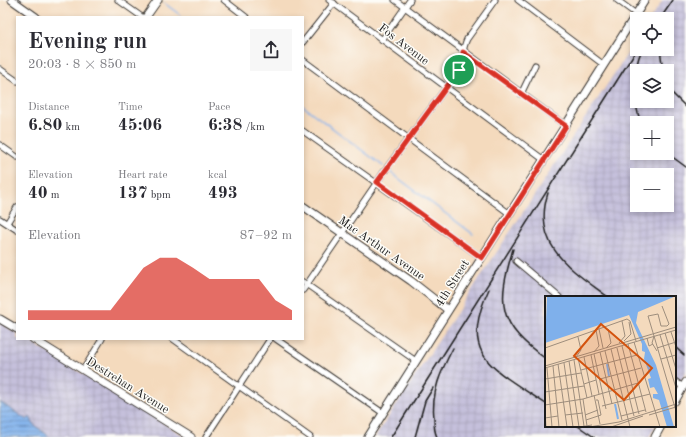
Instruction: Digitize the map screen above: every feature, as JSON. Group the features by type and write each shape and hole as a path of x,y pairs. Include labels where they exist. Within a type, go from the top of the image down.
{"main road":[{"path":"12,0 35,16"},
{"path":"147,16 158,0"},
{"name":"4th Street","path":"637,12 646,0"},
{"name":"4th Street","path":"368,437 630,24"},
{"name":"Mac Arthur Avenue","path":"304,207 411,281 448,310"},
{"path":"0,319 16,328"},
{"name":"Destrehan Avenue","path":"35,340 190,437"},
{"path":"676,400 685,384"},
{"path":"655,437 660,427"}],"street":[{"path":"118,0 141,16"},
{"path":"224,0 245,16"},
{"path":"394,0 520,94 566,126"},
{"path":"382,40 410,0"},
{"path":"416,361 305,284 459,70 463,61 463,52 467,39 495,0"},
{"path":"518,0 604,65"},
{"path":"617,0 633,12"},
{"path":"304,41 332,2"},
{"name":"Fos Avenue","path":"332,2 544,160"},
{"path":"304,61 510,214"},
{"path":"520,94 535,65"},
{"path":"0,69 16,80"},
{"path":"304,132 377,182 482,258"},
{"path":"0,145 16,156"},
{"path":"7,223 16,209"},
{"path":"0,219 16,229"},
{"path":"516,261 558,296"},
{"path":"83,370 101,340"},
{"path":"174,340 310,437"},
{"path":"206,437 269,340"},
{"path":"277,340 383,413"}],"shaded area":[{"path":"663,0 686,0 686,371 676,389 676,296 545,296 545,427 655,427 649,437 375,437 630,50 630,56 674,56 674,12 655,12"},
{"path":"0,323 16,332 16,340 28,340 186,437 49,437 49,435 34,425 30,418 27,420 0,402"}],"water":[{"path":"0,402 27,420 30,417 34,425 49,437 0,437"}],"waterway":[{"path":"164,3 182,16"},
{"path":"304,107 383,166"},
{"path":"390,172 473,234"}],"railway":[{"path":"665,12 673,0"},
{"path":"391,437 633,56"},
{"path":"639,116 634,86 636,67 640,56"},
{"path":"661,56 662,64"},
{"path":"674,95 686,107"},
{"path":"674,158 686,167"},
{"path":"548,193 544,212 545,228 550,242 558,255 569,266 607,296"},
{"path":"513,249 503,299 505,312 518,335 545,358"},
{"path":"489,289 480,312 477,331 480,346 486,359 511,381 545,403"},
{"path":"437,437 434,428 434,400 441,373 453,348"},
{"path":"676,348 684,355"},
{"path":"415,437 425,401 433,388"},
{"path":"579,427 594,437"}],"route":[{"path":"463,52 566,126 482,258 377,182 459,70 463,61 463,52"}]}
